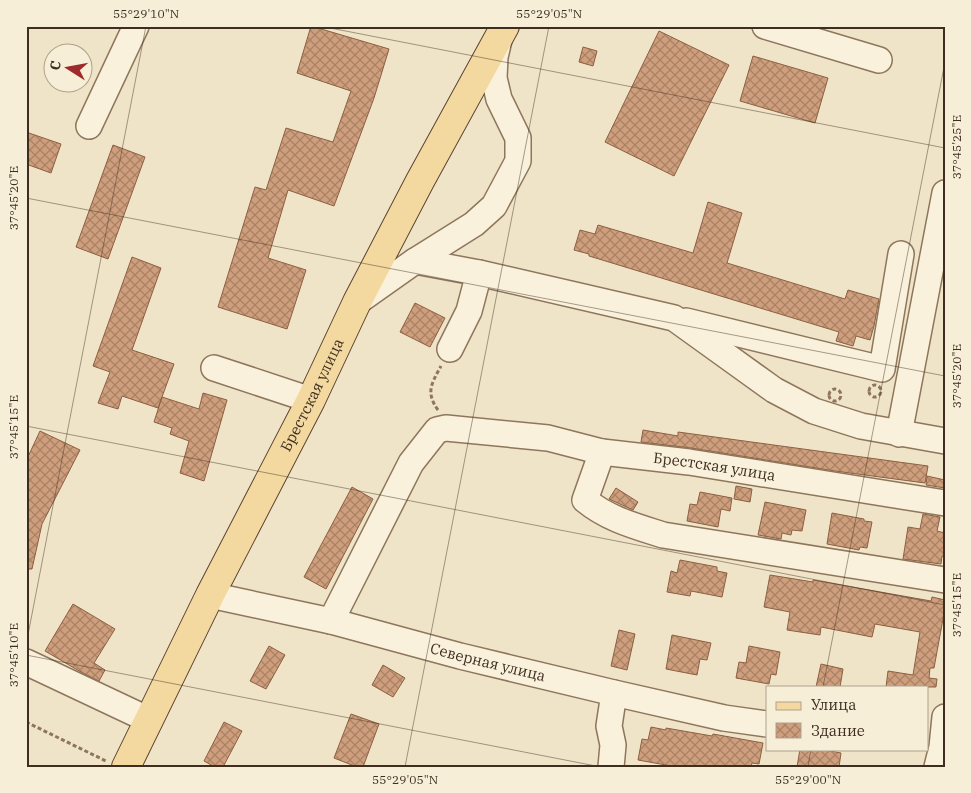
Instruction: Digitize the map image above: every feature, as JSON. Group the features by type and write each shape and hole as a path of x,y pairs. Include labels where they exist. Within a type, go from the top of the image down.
{"main road":[{"name":"Брестская улица","path":"116,764 149,720 210,595 311,400 357,302 420,181 502,31"}],"street":[{"path":"89,126 136,26"},
{"path":"765,26 879,60"},
{"path":"357,302 415,261 474,224 494,206 518,161 518,138 499,99 494,78 495,57 502,31"},
{"path":"899,434 945,193"},
{"path":"415,261 478,273 674,318 882,370 901,254"},
{"path":"450,349 469,311 478,273"},
{"path":"674,318 774,390 814,410 861,426 945,441"},
{"path":"214,368 311,400"},
{"name":"Брестская улица","path":"331,621 411,463 436,430 446,428 548,438 602,452 689,462 945,503"},
{"path":"602,452 585,500 598,511 626,523 664,534 945,580"},
{"name":"Северная улица","path":"210,595 331,621 460,656 614,693 724,718 766,724"},
{"path":"26,662 149,720"},
{"path":"611,767 613,744 609,726 614,693"},
{"path":"938,751 945,718"}],"path":[{"path":"440,413 430,394 431,384 450,349"},
{"path":"26,722 116,764"}],"building":[{"path":"311,26 389,49 374,98 334,206 288,190 268,258 306,270 287,329 218,307 255,187 266,190 286,128 333,142 351,91 297,73"},
{"path":"659,31 729,65 674,176 605,142"},
{"path":"583,47 597,51 593,66 579,62"},
{"path":"753,56 828,78 815,123 740,101"},
{"path":"26,132 61,144 51,173 26,164"},
{"path":"113,145 145,157 108,259 76,247"},
{"path":"708,202 742,213 727,263 845,299 848,290 879,299 870,340 856,336 853,346 836,341 839,332 574,250 580,230 595,234 598,225 693,253"},
{"path":"132,257 161,268 132,350 174,364 158,408 122,396 118,409 98,403 110,372 93,366"},
{"path":"415,303 445,318 430,347 400,332"},
{"path":"203,393 227,400 204,481 180,473 189,441 170,434 172,428 154,422 162,397 199,409"},
{"path":"643,430 678,436 678,432 928,466 925,483 641,442"},
{"path":"40,431 80,450 42,524 32,569 26,569 26,461"},
{"path":"927,476 945,480 945,488 926,485"},
{"path":"736,486 752,489 750,502 734,499"},
{"path":"352,487 373,499 326,589 304,577"},
{"path":"616,488 638,502 633,510 609,499"},
{"path":"700,492 732,498 730,511 721,509 718,527 687,521 690,504 697,505"},
{"path":"765,502 806,510 802,531 792,530 791,535 782,533 781,539 758,535"},
{"path":"832,513 872,522 867,548 860,547 859,550 827,544"},
{"path":"923,514 940,517 937,531 945,533 945,557 942,556 941,564 903,559 908,527 920,529"},
{"path":"680,560 717,567 717,571 727,573 722,597 691,591 690,596 667,592 671,571 677,573"},
{"path":"770,575 813,582 813,580 931,601 932,597 945,600 934,668 930,668 929,678 937,679 936,687 886,686 888,671 913,675 920,632 875,624 872,637 821,627 820,635 787,630 790,612 764,607"},
{"path":"73,604 115,629 94,663 105,670 99,681 45,651"},
{"path":"619,630 635,634 627,670 611,666"},
{"path":"672,635 711,643 707,660 700,659 697,675 666,669"},
{"path":"269,646 285,655 266,689 250,681"},
{"path":"749,646 780,652 776,675 771,674 769,684 736,678 739,662 746,663"},
{"path":"821,664 843,669 840,686 816,686"},
{"path":"383,665 405,678 393,697 372,685"},
{"path":"351,714 379,724 363,767 357,767 334,758"},
{"path":"224,722 242,731 223,767 215,767 204,761"},
{"path":"651,727 712,736 713,734 763,743 759,764 752,763 751,767 677,767 638,760 642,739 648,740"},
{"path":"800,750 825,750 841,753 839,767 797,767"}]}
